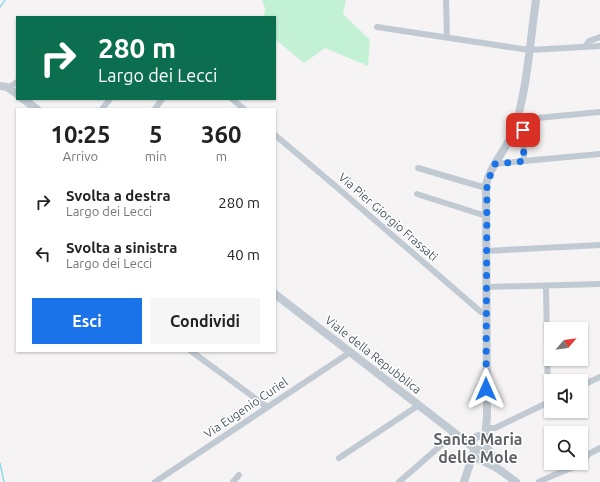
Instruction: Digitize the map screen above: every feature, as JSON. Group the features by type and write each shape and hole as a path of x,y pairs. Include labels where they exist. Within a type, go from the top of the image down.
{"street":[{"path":"446,0 447,37"},
{"path":"474,451 482,450 486,442 486,188 489,176 510,140 517,120 536,0"},
{"path":"377,27 528,50 600,46"},
{"path":"585,47 589,41 600,37"},
{"path":"3,87 16,82"},
{"path":"3,87 16,94"},
{"path":"24,100 36,108"},
{"path":"103,108 109,100"},
{"path":"233,100 243,108"},
{"path":"517,120 600,112"},
{"path":"517,120 523,130 524,161"},
{"name":"Via Pier Giorgio Frassati","path":"276,136 481,312 486,313"},
{"path":"495,164 600,154"},
{"path":"418,168 486,188"},
{"path":"417,194 486,216"},
{"path":"486,251 600,245"},
{"path":"486,286 600,284"},
{"path":"546,286 549,374"},
{"name":"Viale della Repubblica","path":"276,295 349,353 419,405 456,434 474,451 497,468"},
{"path":"192,352 267,407"},
{"name":"Via Eugenio Curiel","path":"155,482 349,353"},
{"path":"588,383 600,377"},
{"path":"339,458 419,405"},
{"path":"486,428 495,428 544,405"},
{"path":"399,482 456,434 476,437 480,436 486,442 497,468 516,482"},
{"path":"464,482 474,451 473,441 476,437"},
{"path":"539,482 559,472 565,472 584,462 587,455 600,448"},
{"path":"233,482 239,475"}],"green space":[{"path":"262,0 346,0 343,14 370,40 368,66 325,48 304,63 276,40 276,16 264,16 265,8"}],"waterway":[{"path":"0,7 5,0"},
{"path":"0,463 4,482"}],"district":[{"name":"Santa Maria delle Mole","path":"478,448"}],"route":[{"path":"486,389 486,188 490,173 495,164 524,161 523,130"}]}
